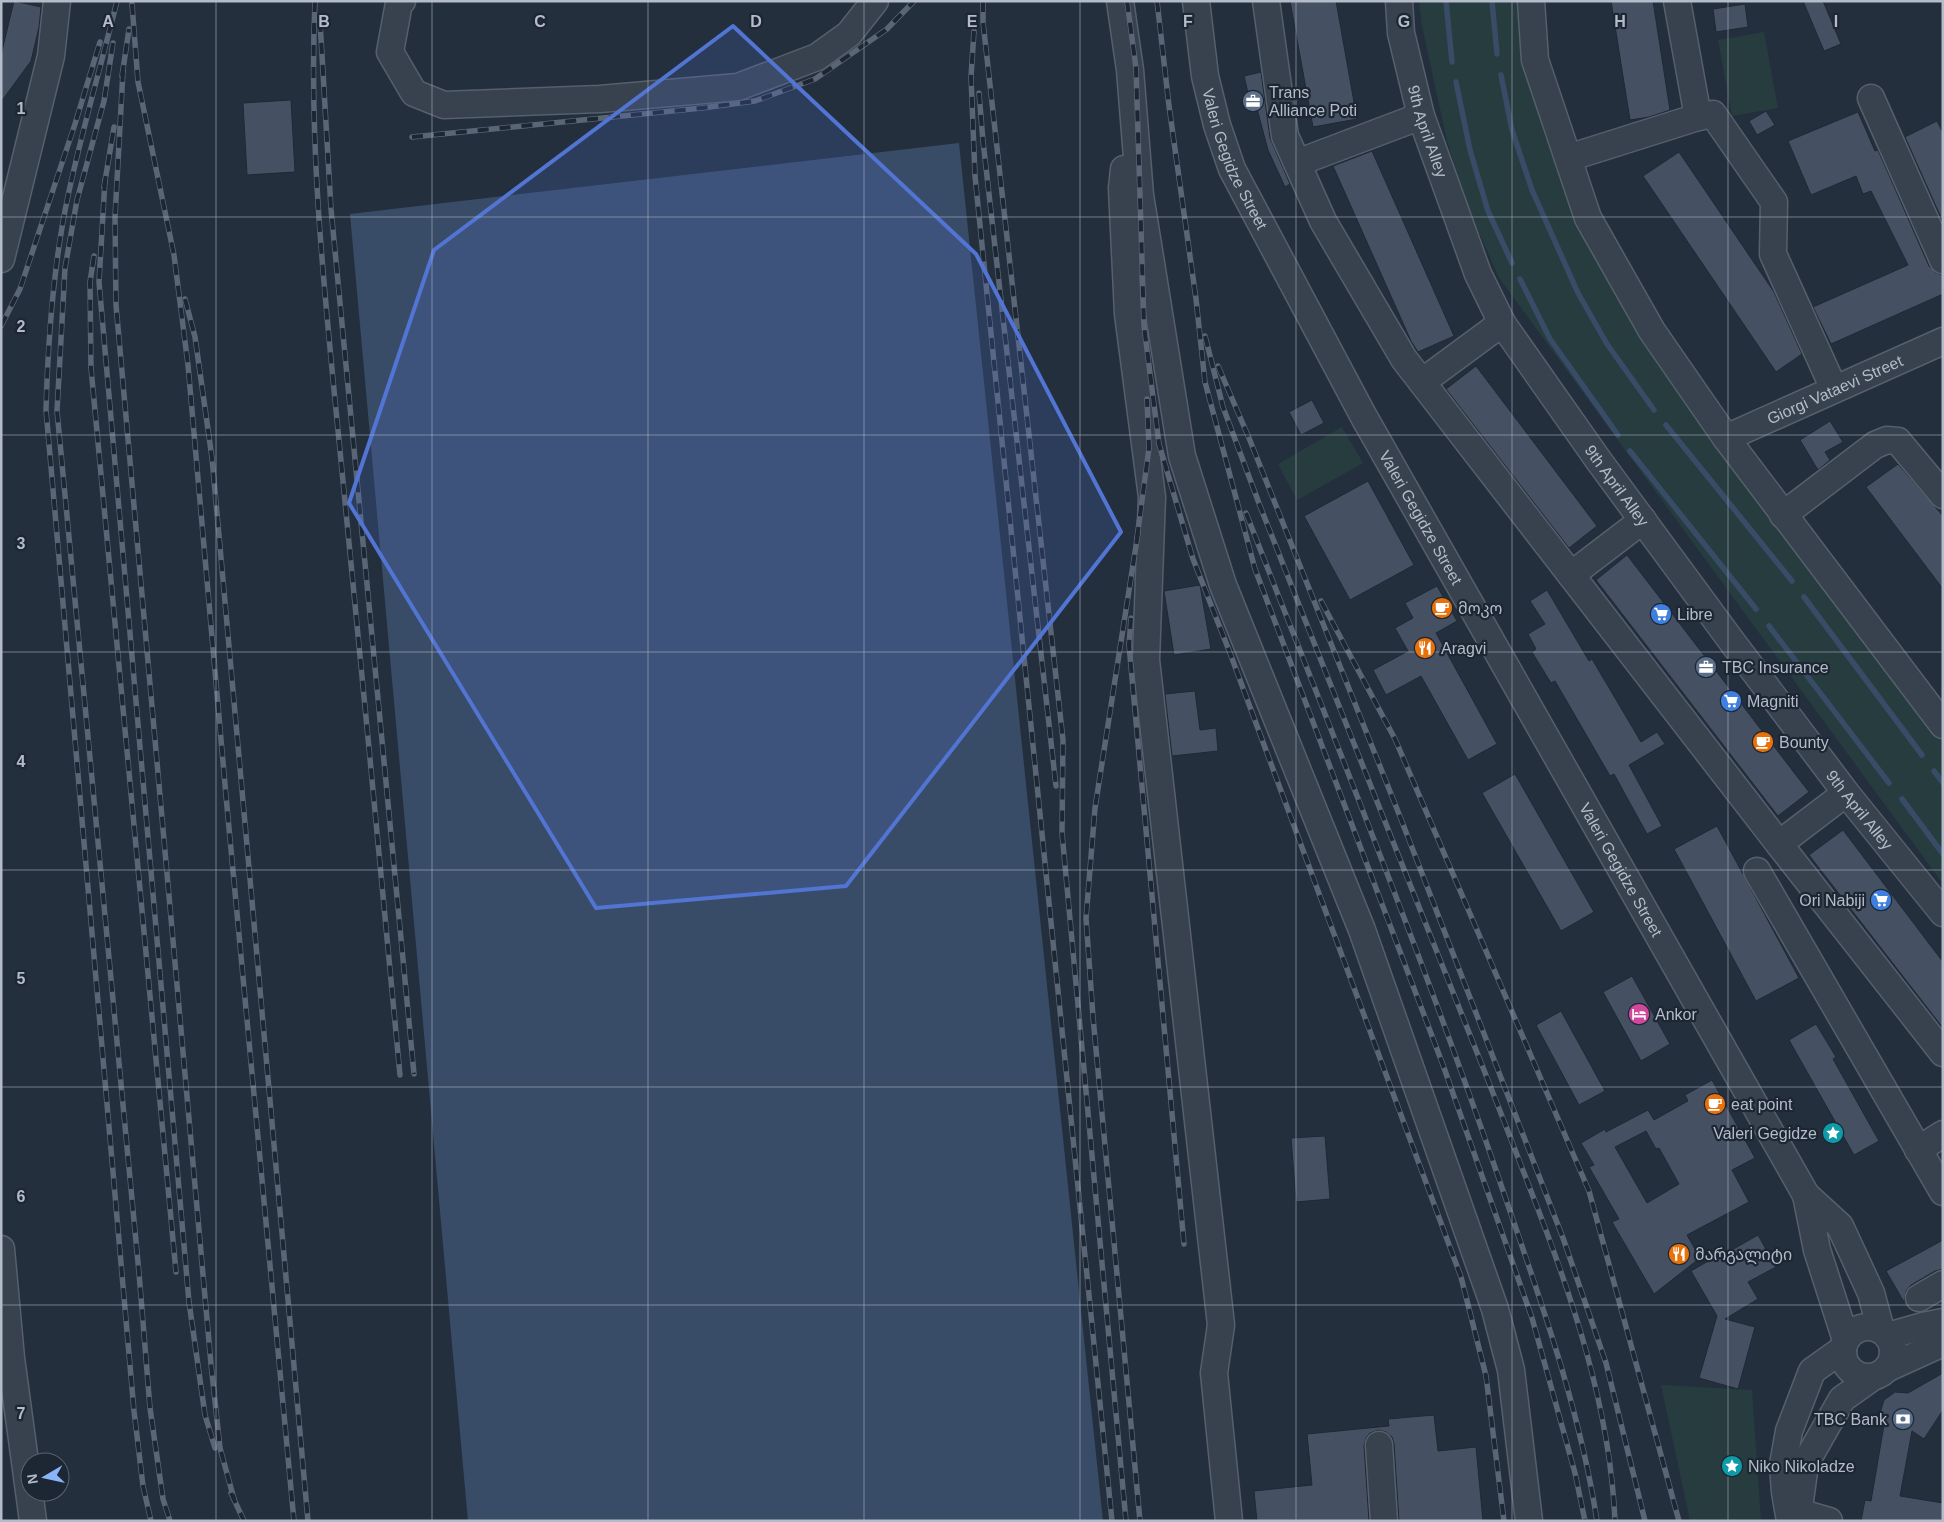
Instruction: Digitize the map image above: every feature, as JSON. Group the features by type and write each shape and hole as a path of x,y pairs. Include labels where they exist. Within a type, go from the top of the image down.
{"street":[{"path":"1,260 51,56 57,1"},
{"path":"402,1 400,2 390,52 414,94 444,106 600,99 738,87 817,57 849,34 875,1"},
{"path":"1120,1 1130,70 1140,195 1182,456 1224,585 1362,930 1495,1309 1511,1370 1528,1521"},
{"name":"Valeri Gegidze Street","path":"1196,1 1205,76 1217,125 1232,169 1364,417 1806,1195 1818,1250 1844,1345"},
{"path":"1266,1 1285,136 1323,221 1404,359 1943,1053"},
{"name":"9th April Alley","path":"1399,1 1401,33 1421,116 1478,274 1502,323 1643,520 1846,794 1943,913"},
{"path":"1531,1 1535,60 1588,218 1642,315 1726,438 1783,516 1943,725"},
{"path":"1676,1 1698,117"},
{"path":"1130,70 1122,188 1128,314 1152,497 1146,660 1221,1325 1214,1373 1229,1521"},
{"path":"1870,98 1943,260"},
{"path":"1568,158 1713,114 1774,202 1773,254 1834,389"},
{"path":"1297,163 1421,116"},
{"path":"1422,382 1502,323"},
{"name":"Giorgi Vataevi Street","path":"1726,438 1943,341"},
{"path":"1783,516 1875,445 1887,440 1898,441 1943,495"},
{"path":"1571,575 1643,520"},
{"path":"1779,844 1846,794"},
{"path":"1757,872 1943,1192"},
{"path":"1918,1150 1943,1134"},
{"name":"Valeri Gegidze Street","path":"1806,1195 1840,1226 1871,1292 1885,1333"},
{"path":"1,1249 11,1358 33,1521"},
{"path":"1919,1298 1943,1284"},
{"path":"1885,1333 1943,1322"},
{"path":"1795,1518 1783,1465 1789,1431 1812,1371 1844,1345 1850,1334 1865,1327 1874,1327 1885,1333 1892,1344 1892,1360 1881,1372 1864,1377 1855,1374 1848,1368 1844,1359 1844,1345"},
{"path":"1795,1518 1805,1464 1842,1398 1881,1372 1943,1342"},
{"path":"1379,1445 1384,1521"},
{"path":"1795,1518 1829,1521"}],"highlighted area":[{"path":"733,26 976,254 1121,532 846,886 596,908 349,503 434,250"}],"green space":[{"path":"1419,1 1522,1 1525,47 1544,134 1577,218 1943,742 1943,884 1499,278 1465,201 1447,141 1422,26"},
{"path":"1764,32 1778,108 1732,116 1718,40"},
{"path":"1342,427 1363,463 1297,500 1278,464"},
{"path":"1661,1385 1752,1390 1761,1521 1690,1521"}],"water":[{"path":"959,143 1103,1521 468,1521 350,214"}],"building":[{"path":"14,1 41,7 39,27 31,61 1,102 1,55"},
{"path":"1290,1 1336,1 1357,119 1313,127"},
{"path":"1611,1 1653,1 1670,110 1649,117 1630,120"},
{"path":"1803,1 1823,1 1841,44 1824,51"},
{"path":"1745,4 1748,27 1716,32 1713,9"},
{"path":"1261,72 1270,138 1290,184 1285,187 1268,150 1256,105 1251,106 1244,76"},
{"path":"291,100 295,172 247,175 243,103"},
{"path":"1766,111 1775,125 1757,135 1749,121"},
{"path":"1858,112 1875,151 1878,150 1929,266 1935,272 1943,275 1943,294 1831,344 1813,307 1908,265 1871,191 1863,194 1856,176 1811,195 1788,141"},
{"path":"1937,121 1943,133 1943,222 1905,137"},
{"path":"1372,151 1454,336 1418,352 1411,341 1333,166"},
{"path":"1679,152 1774,292 1802,354 1776,372 1643,176"},
{"path":"1476,366 1597,526 1569,548 1446,389"},
{"path":"1312,400 1324,423 1301,435 1289,412"},
{"path":"1830,421 1843,442 1825,452 1830,460 1818,470 1800,440"},
{"path":"1898,464 1943,516 1943,589 1866,487"},
{"path":"1368,481 1414,565 1350,600 1304,516"},
{"path":"1627,555 1809,792 1778,816 1596,580"},
{"path":"1200,585 1211,649 1174,655 1164,591"},
{"path":"1437,586 1457,621 1436,633 1497,744 1468,760 1421,676 1386,695 1373,670 1408,651 1395,628 1413,618 1405,603"},
{"path":"1547,590 1589,661 1592,659 1641,742 1657,732 1665,744 1629,765 1662,826 1647,834 1614,774 1610,776 1555,681 1551,683 1532,652 1536,649 1528,634 1545,624 1530,601"},
{"path":"1195,691 1200,730 1216,728 1218,751 1172,756 1165,694"},
{"path":"1515,774 1594,912 1561,931 1482,793"},
{"path":"1717,826 1799,978 1756,1001 1674,849"},
{"path":"1843,830 1943,962 1943,1028 1809,855"},
{"path":"1632,976 1670,1044 1641,1061 1603,992"},
{"path":"1561,1011 1605,1091 1579,1105 1536,1025"},
{"path":"1816,1024 1836,1057 1833,1059 1879,1141 1854,1155 1789,1040"},
{"path":"1712,1080 1755,1158 1732,1170 1749,1202 1687,1235 1700,1258 1654,1294 1612,1222 1619,1219 1589,1167 1594,1165 1581,1143 1605,1129 1606,1132 1648,1110 1654,1120 1688,1101 1685,1095","holes":["1646,1131 1656,1149 1659,1148 1679,1184 1647,1203 1615,1147"]},
{"path":"1325,1136 1330,1199 1296,1202 1291,1138"},
{"path":"1758,1235 1776,1267 1748,1282 1758,1299 1725,1319 1755,1327 1738,1389 1699,1378 1717,1316 1691,1271"},
{"path":"1943,1240 1943,1269 1935,1271 1911,1285 1906,1291 1904,1302 1886,1271"},
{"path":"1943,1373 1943,1410 1924,1439 1912,1431 1900,1496 1943,1503 1943,1521 1861,1521 1865,1500 1871,1501 1884,1425 1880,1413 1884,1400 1895,1392 1908,1393"},
{"path":"1434,1415 1438,1451 1476,1447 1483,1521 1399,1521 1394,1444 1392,1437 1386,1432 1378,1430 1370,1433 1366,1438 1364,1446 1369,1521 1257,1521 1254,1491 1312,1485 1307,1434 1389,1426 1388,1419"}],"waterway":[{"path":"1446,1 1452,62"},
{"path":"1492,1 1497,54"},
{"path":"1501,75 1512,130 1532,190 1578,293 1607,344 1654,410"},
{"path":"1456,82 1470,150 1488,211 1512,263"},
{"path":"1520,279 1550,339 1618,435"},
{"path":"1666,425 1792,581"},
{"path":"1630,451 1756,609"},
{"path":"1804,597 1922,755"},
{"path":"1769,626 1889,783"},
{"path":"1934,771 1943,783"},
{"path":"1902,799 1943,854"}],"railway":[{"path":"117,1 79,147 63,222 52,302 46,410 134,1411 143,1486 151,1521"},
{"path":"315,1 314,119 320,236 400,1075"},
{"path":"412,137 755,101 815,79 887,29 914,1"},
{"path":"983,1 983,22 1063,740 1062,833 1126,1521"},
{"path":"1127,1 1136,68 1144,326 1159,444 1193,559 1230,653 1461,1277 1486,1376 1504,1521"},
{"path":"1157,1 1205,382 1255,569 1443,1065 1532,1318 1575,1473 1585,1521"},
{"path":"132,4 138,82 174,255 188,365 226,796 294,1521"},
{"path":"320,21 331,209 414,1074"},
{"path":"122,76 129,29"},
{"path":"974,31 971,77 975,176 1112,1521"},
{"path":"1,326 20,289 100,42"},
{"path":"113,43 104,101 77,200 65,268 57,411 139,1273 150,1408 163,1499 170,1521"},
{"path":"123,71 115,217 116,305 211,1364 220,1448 234,1499"},
{"path":"979,93 1056,786"},
{"path":"104,187 114,127"},
{"path":"105,180 99,282 189,1302 205,1415 215,1448"},
{"path":"94,256 90,282 91,368 176,1272"},
{"path":"185,299 195,337 212,458 308,1521"},
{"path":"1205,336 1223,407 1260,506 1545,1226 1573,1308 1597,1392 1612,1478 1615,1521"},
{"path":"1218,366 1249,438 1399,814 1563,1238 1606,1363 1645,1521"},
{"path":"1137,538 1149,448 1147,399"},
{"path":"1246,513 1407,926 1469,1092 1555,1346 1579,1433 1597,1521"},
{"path":"1138,533 1095,808 1086,918 1093,1017 1140,1521"},
{"path":"1321,601 1395,739 1589,1191 1679,1521"},
{"path":"1131,618 1129,645 1184,1244"},
{"path":"231,1493 244,1521"}],"place":[{"name":"Trans Alliance Poti","path":"1253,101"},
{"name":"მოკო","path":"1442,608"},
{"name":"Libre","path":"1661,614"},
{"name":"Aragvi","path":"1425,648"},
{"name":"TBC Insurance","path":"1706,667"},
{"name":"Magniti","path":"1731,701"},
{"name":"Bounty","path":"1763,742"},
{"name":"Ori Nabiji","path":"1881,900"},
{"name":"Ankor","path":"1639,1014"},
{"name":"eat point","path":"1715,1104"},
{"name":"Valeri Gegidze","path":"1833,1133"},
{"name":"მარგალიტი","path":"1679,1254"},
{"name":"TBC Bank","path":"1903,1419"},
{"name":"Niko Nikoladze","path":"1732,1466"}]}
